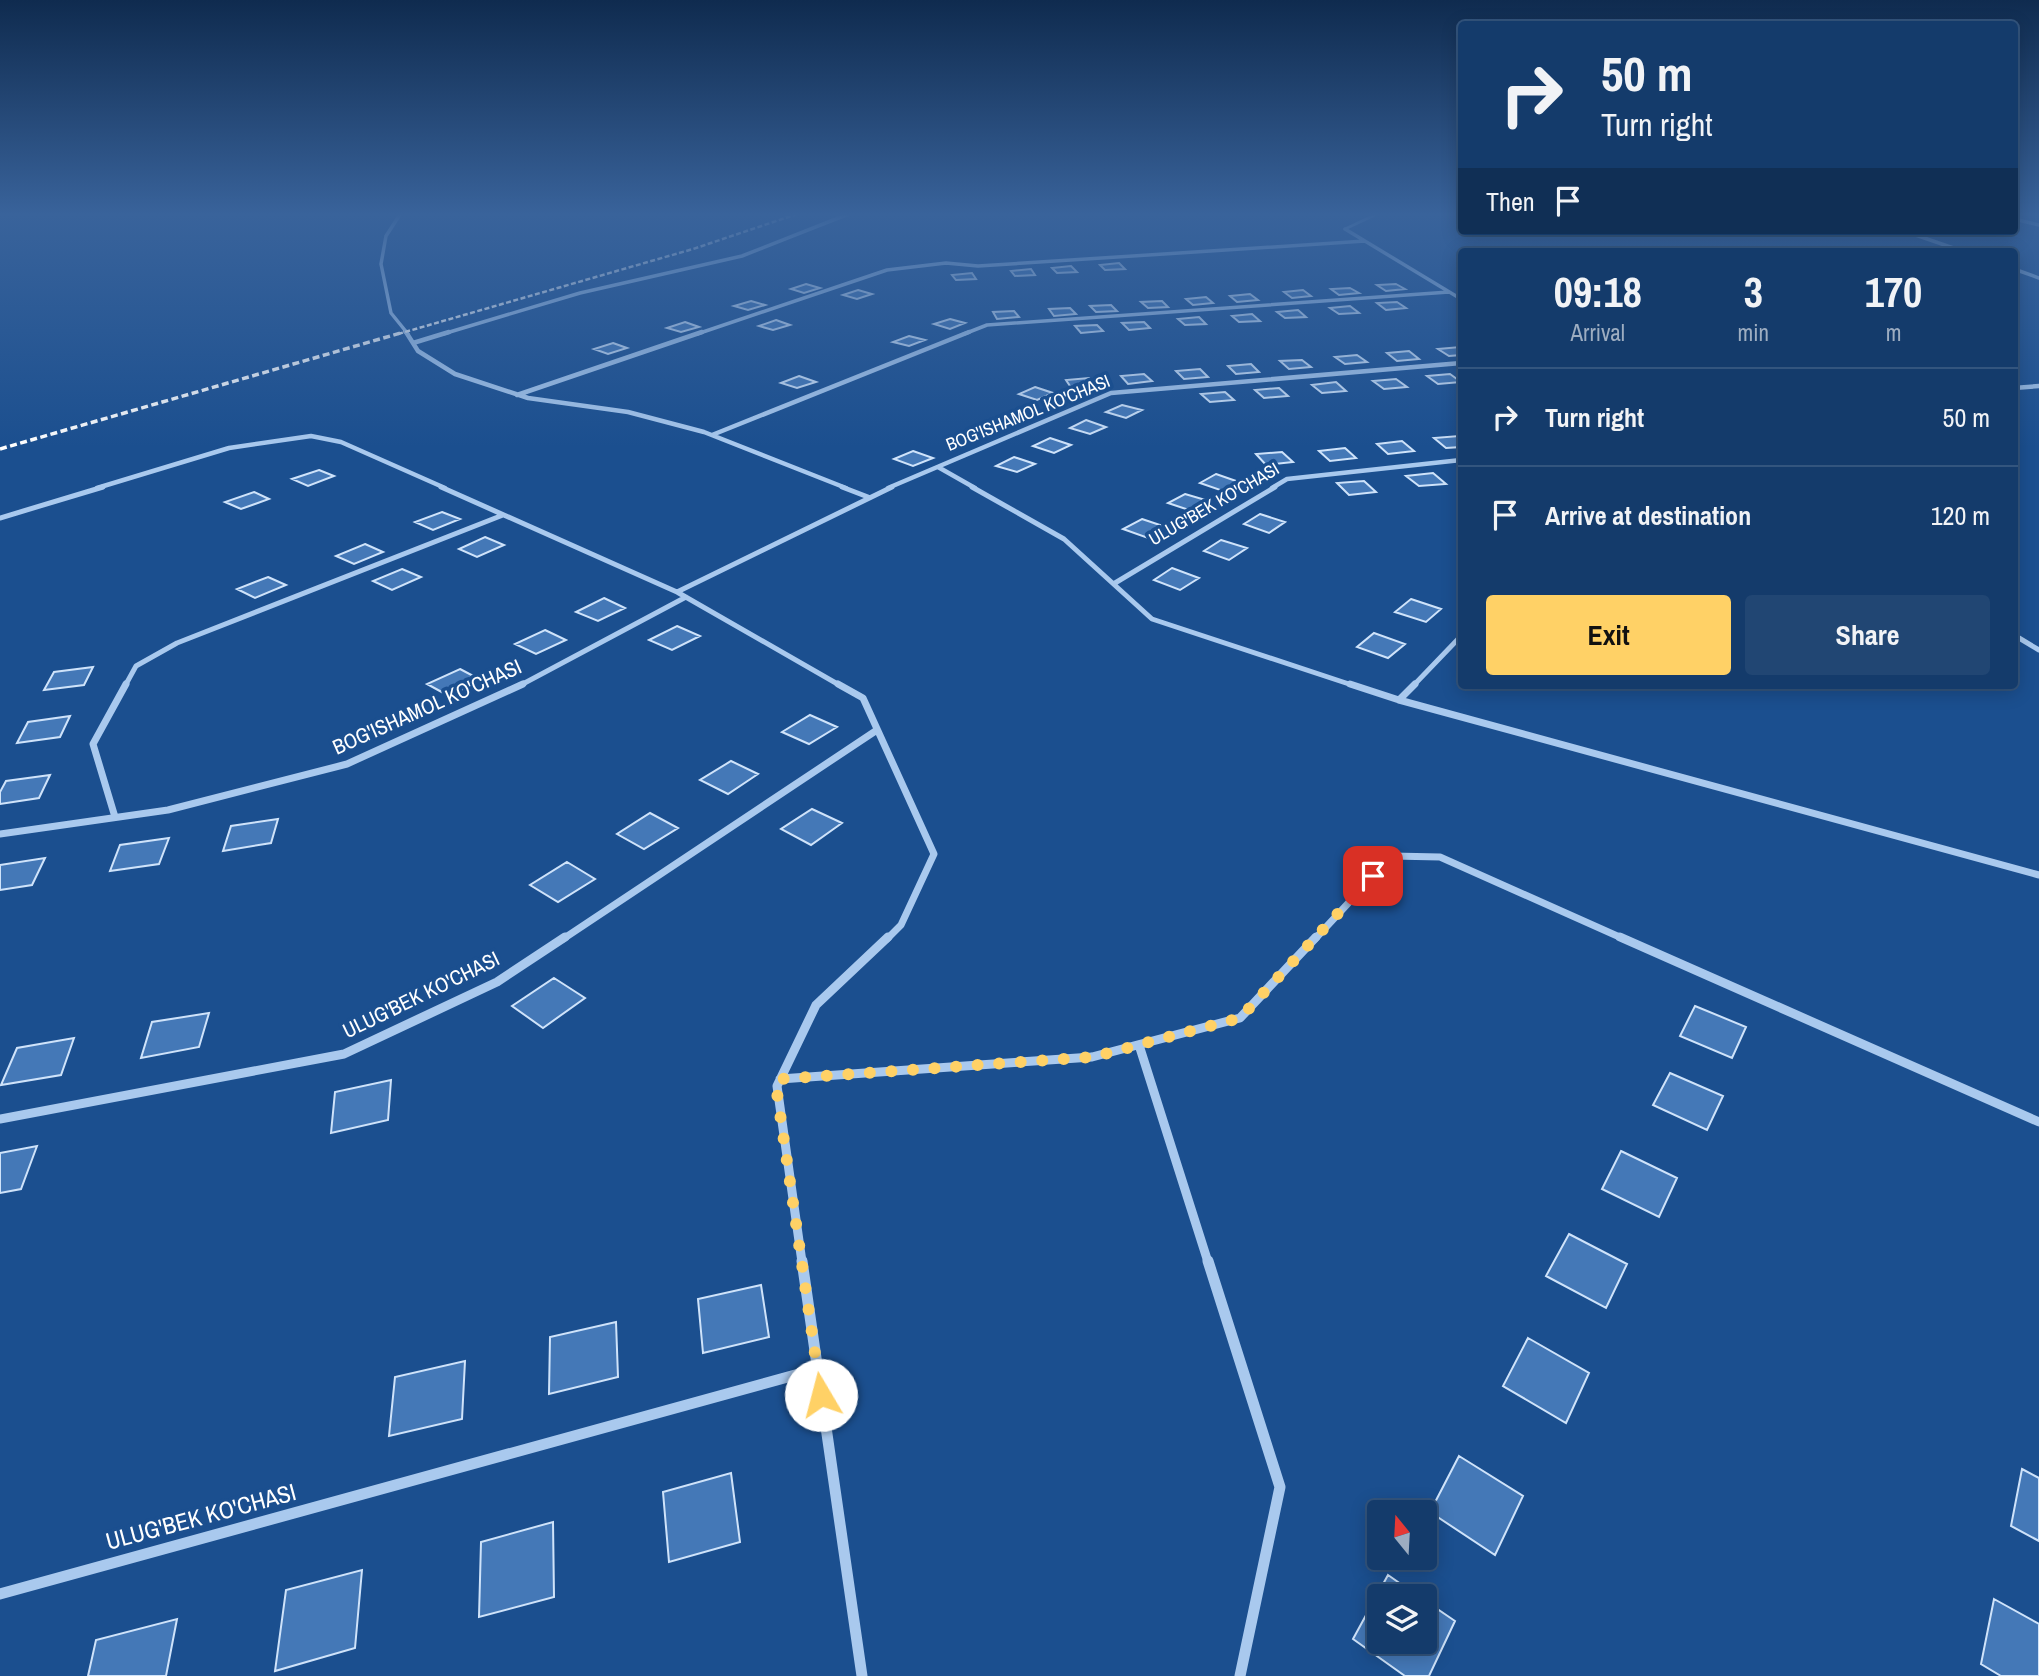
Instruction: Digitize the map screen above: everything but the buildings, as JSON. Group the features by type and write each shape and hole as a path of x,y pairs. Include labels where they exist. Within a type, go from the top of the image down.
{"street":[{"path":"387,291 391,313 418,351 455,374 517,395 628,412 712,435 867,497"},
{"path":"413,343 588,291"},
{"path":"517,395 824,291"},
{"path":"712,435 987,325 1448,292 1458,297"},
{"name":"BOG'ISHAMOL KO'CHASI","path":"677,592 867,497 1111,393 1458,363"},
{"path":"2018,388 2039,386"},
{"path":"0,518 229,448 311,436 341,442 677,592 863,698 934,854 901,925 816,1005 776,1086 862,1676"},
{"name":"ULUG'BEK KO'CHASI","path":"1115,583 1287,479 1458,460"},
{"path":"938,467 1064,539 1152,619 1399,700 2039,875"},
{"path":"116,817 93,744 136,666 177,643 503,515"},
{"name":"BOG'ISHAMOL KO'CHASI","path":"0,834 168,810 347,764 543,675 686,597"},
{"path":"2018,637 2039,650"},
{"path":"1399,700 1458,639"},
{"name":"ULUG'BEK KO'CHASI","path":"0,1119 344,1054 497,982 877,730"},
{"path":"780,1079 1093,1057 1240,1018 1392,856 1440,857 2039,1122"},
{"path":"1139,1045 1280,1487 1240,1676"},
{"name":"ULUG'BEK KO'CHASI","path":"0,1594 817,1369"}],"railway":[{"path":"398,334 546,291"},
{"path":"0,449 404,332"}],"route":[{"path":"821,1395 776,1086 780,1079 1093,1057 1240,1018 1373,876"}]}
